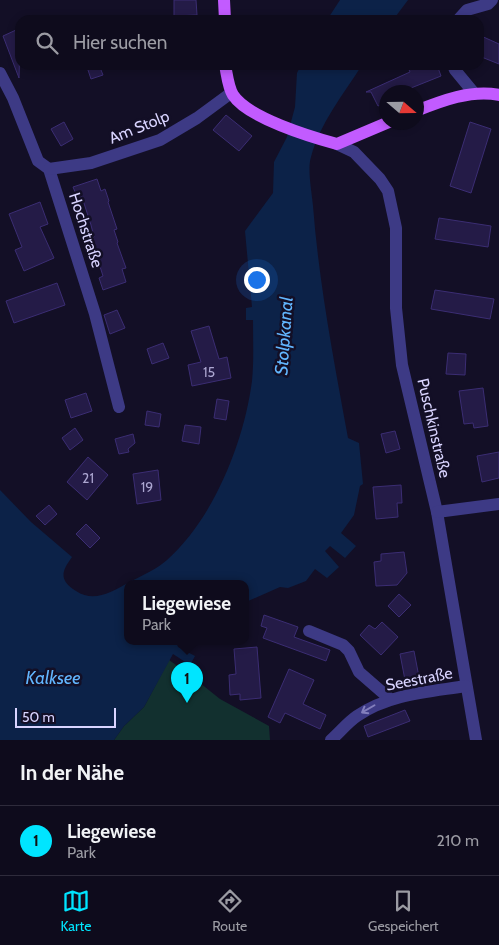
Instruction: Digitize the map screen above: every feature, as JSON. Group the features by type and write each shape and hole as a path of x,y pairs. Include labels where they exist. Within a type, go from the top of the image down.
{"main road":[{"path":"224,0 225,15"},
{"path":"226,70 231,93 238,102 272,122 332,143 379,126"},
{"path":"424,108 474,93 499,95"}],"street":[{"path":"463,15 468,10 488,4 492,0"},
{"path":"455,70 474,93"},
{"name":"Hochstraße","path":"0,73 38,161 49,169 95,314 119,406"},
{"name":"Am Stolp","path":"49,169 91,163 160,140 197,118 231,93"},
{"name":"Puschkinstraße","path":"332,143 354,152 380,179 388,191 396,228 396,308 402,365 437,512 476,740"},
{"path":"437,512 499,504"},
{"path":"309,631 343,645 349,651 359,672 390,699"},
{"name":"Seestraße","path":"331,740 356,717 373,706 390,699 466,686"}],"green space":[{"path":"169,660 220,699 269,726 270,740 114,740 124,726 144,707"}],"water":[{"path":"340,0 408,0 397,15 330,15"},
{"name":"Stolpkanal","path":"298,70 359,70 320,132 309,168 319,264 337,380 348,438 359,443 363,484 360,486 354,515 341,533 356,546 345,558 330,546 325,551 339,567 327,578 315,569 306,581 288,588 280,587 249,601 249,580 134,580 167,560 184,543 199,523 224,478 242,429 253,373 253,320 246,320 246,308 252,307 245,231 273,193 274,162 287,137 295,107"},
{"name":"Kalksee","path":"0,490 31,522 72,557 64,571 64,579 70,587 89,596 109,593 124,585 124,645 178,645 195,656 190,665 173,654 144,707 124,726 114,740 0,740"}],"building":[{"path":"174,0 196,0 197,15 174,15"},
{"path":"15,30 15,68 3,36"},
{"path":"484,37 499,44 499,64 484,58"},
{"path":"88,70 101,70 103,75 91,79"},
{"path":"409,70 439,70 441,76 418,85 381,85 410,72"},
{"path":"379,86 379,106 371,92 366,92"},
{"path":"226,115 252,136 239,151 213,130"},
{"path":"64,122 73,139 61,146 51,129"},
{"path":"470,122 491,129 471,193 450,186"},
{"path":"97,179 101,191 105,189 109,201 117,229 114,230 117,243 126,268 122,269 126,282 103,290 99,278 103,276 91,238 94,237 91,225 82,197 78,199 73,187"},
{"path":"40,202 48,224 40,227 54,258 24,271 15,250 22,247 9,214"},
{"path":"439,218 491,226 488,247 435,239"},
{"path":"57,283 65,305 14,323 6,301"},
{"path":"435,290 494,299 490,319 431,309"},
{"path":"117,310 125,328 110,334 104,315"},
{"path":"209,326 219,359 227,357 231,378 192,386 188,365 201,362 191,331"},
{"path":"163,343 169,358 152,364 147,349"},
{"path":"448,353 466,354 465,375 446,374"},
{"path":"483,388 488,426 474,428 473,423 464,424 459,391"},
{"path":"86,393 92,411 71,418 65,400"},
{"path":"217,399 229,401 226,420 214,418"},
{"path":"147,411 161,414 159,427 145,425"},
{"path":"185,425 201,427 199,444 182,441"},
{"path":"75,428 83,440 70,450 62,438"},
{"path":"395,431 400,449 386,453 381,434"},
{"path":"133,434 135,443 128,449 129,452 119,454 115,439"},
{"path":"499,452 499,478 482,482 477,456"},
{"path":"88,457 108,475 87,500 67,482"},
{"path":"158,470 161,500 137,504 133,474"},
{"path":"401,485 402,503 397,503 398,517 376,519 373,487"},
{"path":"49,505 57,514 45,525 36,516"},
{"path":"86,524 100,538 90,548 76,534"},
{"path":"404,552 407,573 397,585 376,586 374,562 381,561 381,554"},
{"path":"399,594 411,605 399,617 388,606"},
{"path":"264,615 298,627 294,637 330,650 326,661 263,638 267,628 261,626"},
{"path":"382,622 398,637 381,655 360,635 369,625 375,629"},
{"path":"257,647 261,698 240,700 240,694 230,695 229,675 236,674 234,649"},
{"path":"414,651 419,677 405,680 400,654"},
{"path":"289,669 314,680 303,704 326,715 320,729 285,713 280,723 268,717"},
{"path":"405,710 410,721 368,737 364,726"}],"place":[{"name":"Liegewiese","path":"187,703"}]}
